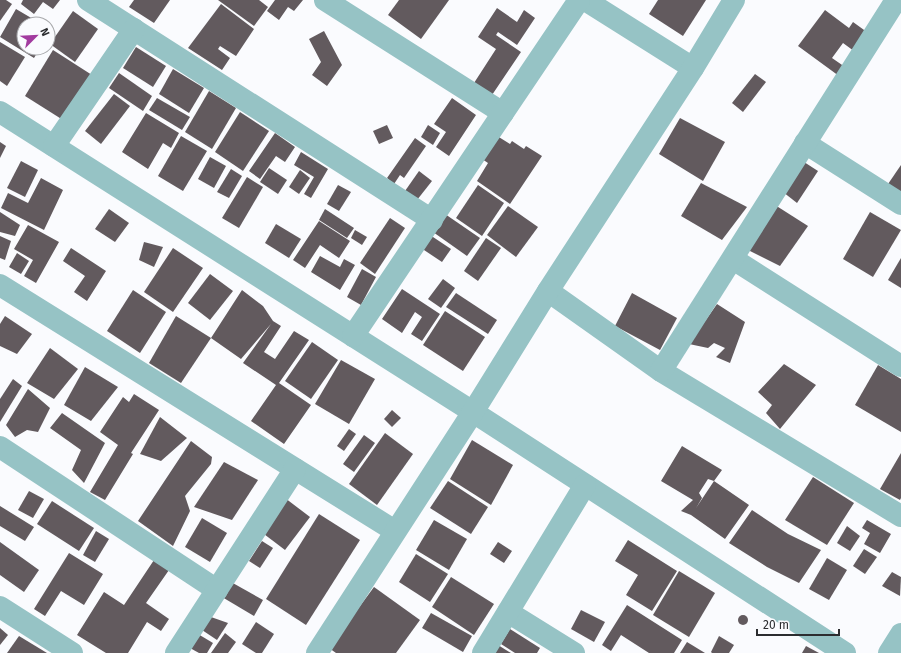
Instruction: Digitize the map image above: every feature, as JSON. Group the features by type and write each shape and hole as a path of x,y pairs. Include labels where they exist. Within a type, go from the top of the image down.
{"street":[{"path":"88,0 432,220"},
{"path":"325,0 503,114"},
{"path":"354,336 579,0"},
{"path":"585,0 693,68"},
{"path":"317,653 548,291 693,68 734,0"},
{"path":"661,372 890,7"},
{"path":"54,146 134,29"},
{"path":"0,112 354,336 845,653"},
{"path":"806,143 901,204"},
{"path":"733,259 901,366"},
{"path":"0,285 395,531"},
{"path":"548,291 661,372 901,516"},
{"path":"0,447 217,590"},
{"path":"176,653 295,469"},
{"path":"483,653 586,485"},
{"path":"0,607 72,653"},
{"path":"508,612 574,653"},
{"path":"889,653 901,634"}],"building":[{"path":"0,0 6,0 12,4 0,21"},
{"path":"23,0 60,0 53,9 43,2 34,14 21,4"},
{"path":"134,0 170,0 154,23 129,7"},
{"path":"218,0 259,0 268,7 254,26"},
{"path":"275,0 303,0 294,11 288,7 279,20 267,11"},
{"path":"399,0 449,0 421,39 388,15"},
{"path":"658,0 706,0 683,36 649,14"},
{"path":"221,4 254,29 236,56 220,46 218,49 230,58 222,70 188,48"},
{"path":"497,8 517,22 524,10 535,18 517,45 498,32 496,35 521,52 492,95 474,83 496,49 478,37"},
{"path":"16,9 28,16 16,16 16,47 0,37"},
{"path":"825,10 849,28 853,22 871,35 858,54 843,43 832,58 845,67 839,76 798,46"},
{"path":"73,11 98,29 75,62 56,48 56,35"},
{"path":"324,31 342,65 327,86 312,75 321,62 309,39"},
{"path":"0,42 16,52 16,56 25,57 7,86 0,81"},
{"path":"136,47 166,66 153,87 123,68"},
{"path":"56,52 92,75 63,120 25,96 49,56 56,56"},
{"path":"173,69 204,88 189,113 159,94"},
{"path":"119,73 152,96 143,111 109,88"},
{"path":"755,74 766,82 743,112 732,103"},
{"path":"209,91 236,108 212,149 185,132"},
{"path":"114,94 130,106 101,144 85,131"},
{"path":"157,98 190,117 182,130 149,110"},
{"path":"452,98 476,115 449,156 436,147 446,132 434,124"},
{"path":"240,112 269,131 243,171 215,152"},
{"path":"146,113 179,133 171,148 163,143 148,169 122,152"},
{"path":"680,118 725,142 703,181 659,154"},
{"path":"387,125 393,138 379,144 373,131"},
{"path":"428,125 440,133 433,145 421,137"},
{"path":"275,133 295,147 285,162 276,156 260,179 249,171"},
{"path":"494,134 510,144 512,141 524,149 526,146 542,156 510,204 477,181 488,163 479,157"},
{"path":"181,136 207,151 183,191 158,176"},
{"path":"415,138 426,146 404,178 400,175 394,184 387,178"},
{"path":"0,142 6,146 0,158"},
{"path":"301,152 328,169 311,198 304,194 314,177 294,165"},
{"path":"210,157 226,166 214,188 198,179"},
{"path":"21,161 38,170 25,197 7,188"},
{"path":"804,162 818,171 797,203 783,192"},
{"path":"901,165 901,192 888,184"},
{"path":"269,168 287,180 278,194 260,182"},
{"path":"231,169 242,176 229,198 217,192"},
{"path":"300,170 310,178 299,194 289,187"},
{"path":"419,171 432,181 417,200 405,191"},
{"path":"247,177 263,187 239,228 222,218"},
{"path":"41,178 63,190 44,230 1,208 8,193 28,203"},
{"path":"701,183 747,207 722,240 681,216"},
{"path":"338,185 351,192 339,211 327,204"},
{"path":"478,185 504,203 482,236 456,218"},
{"path":"775,205 808,226 780,266 744,248"},
{"path":"508,206 538,227 516,257 487,235"},
{"path":"109,209 129,223 115,242 95,229"},
{"path":"325,209 354,228 347,238 319,220"},
{"path":"0,212 20,225 15,236 0,232"},
{"path":"870,212 901,230 873,277 843,259"},
{"path":"445,214 480,238 467,256 433,232"},
{"path":"390,218 405,228 375,274 360,263"},
{"path":"319,221 350,241 339,258 320,245 305,268 293,260"},
{"path":"276,224 301,239 289,258 265,243"},
{"path":"28,225 59,242 36,283 24,276 33,260 14,249"},
{"path":"355,230 367,237 362,245 351,238"},
{"path":"430,235 451,249 442,262 421,248"},
{"path":"0,236 11,241 5,260 0,258"},
{"path":"486,238 501,248 478,281 464,271"},
{"path":"144,242 163,247 154,267 139,260"},
{"path":"71,248 106,271 87,301 74,292 85,276 63,261"},
{"path":"173,248 203,268 173,312 144,292"},
{"path":"17,253 29,261 21,274 9,267"},
{"path":"320,256 340,267 344,259 355,265 340,290 311,272"},
{"path":"901,258 901,288 888,280"},
{"path":"362,269 376,277 361,305 347,297"},
{"path":"210,274 233,291 210,320 188,303"},
{"path":"443,279 455,288 441,308 428,299"},
{"path":"402,289 440,314 422,341 411,334 422,317 415,312 402,333 382,319"},
{"path":"133,290 166,312 140,353 107,331"},
{"path":"242,290 263,306 273,321 281,326 264,352 275,359 294,331 309,340 279,383 311,405 284,444 251,421 276,385 243,363 271,324 241,359 211,338"},
{"path":"456,293 497,320 488,334 446,307"},
{"path":"632,293 677,318 660,350 615,326"},
{"path":"717,304 745,322 730,363 716,357 725,348 714,343 708,348 689,344"},
{"path":"445,311 485,337 463,371 423,345"},
{"path":"5,316 32,334 17,354 0,346 0,324"},
{"path":"176,316 211,338 181,383 149,363"},
{"path":"312,342 338,360 311,399 285,381"},
{"path":"50,348 78,369 54,399 27,383"},
{"path":"341,360 375,379 349,424 315,404"},
{"path":"784,364 816,385 780,429 766,413 772,405 758,392"},
{"path":"878,365 901,379 901,432 855,405"},
{"path":"85,367 118,387 91,421 64,405"},
{"path":"13,379 22,386 0,422 0,399"},
{"path":"28,389 50,408 38,432 27,430 15,437 6,425"},
{"path":"134,394 159,410 131,453 133,454 105,500 90,492 118,445 100,432 123,397 129,402"},
{"path":"392,410 401,418 392,427 384,419"},
{"path":"62,413 105,443 84,483 72,470 81,450 50,428"},
{"path":"160,417 187,438 161,461 140,454"},
{"path":"349,429 356,434 344,451 337,446"},
{"path":"385,433 413,454 377,505 349,484"},
{"path":"364,435 375,443 354,472 343,464"},
{"path":"472,440 513,465 491,505 450,479"},
{"path":"191,441 212,457 211,464 185,496 190,511 173,546 138,521"},
{"path":"682,446 722,470 714,481 749,505 725,539 691,515 681,511 693,500 661,481","holes":["708,479 714,481 696,508 702,498 699,493"]},
{"path":"901,453 901,498 900,500 880,489"},
{"path":"224,462 258,480 232,520 194,507"},
{"path":"813,477 854,503 827,545 785,520"},
{"path":"448,481 488,507 471,534 430,508"},
{"path":"29,491 44,499 33,518 18,510"},
{"path":"285,498 310,517 285,550 260,531"},
{"path":"52,501 94,528 79,551 37,524"},
{"path":"0,506 34,527 25,541 0,526"},
{"path":"752,510 788,534 821,550 799,583 767,567 729,543"},
{"path":"319,514 360,540 306,625 266,599"},
{"path":"202,518 227,533 210,562 185,547"},
{"path":"434,520 467,539 449,570 416,550"},
{"path":"867,520 891,534 880,553 864,544 870,533 862,528"},
{"path":"847,526 860,536 850,551 837,543"},
{"path":"96,531 109,539 95,562 83,555"},
{"path":"628,540 677,571 652,611 626,595 638,575 615,561"},
{"path":"262,541 273,548 260,568 249,561"},
{"path":"0,542 39,570 24,592 0,575"},
{"path":"498,542 512,551 504,563 490,554"},
{"path":"864,549 877,557 865,574 853,566"},
{"path":"69,553 103,574 84,605 61,591 45,616 34,609"},
{"path":"416,554 448,574 430,602 399,582"},
{"path":"827,558 847,570 829,600 809,589"},
{"path":"154,560 169,570 146,603 169,619 161,631 147,622 128,653 106,653 77,635 104,592 124,605"},
{"path":"679,571 715,593 689,637 653,615"},
{"path":"892,572 901,577 900,596 882,586"},
{"path":"451,577 494,604 474,635 432,607"},
{"path":"231,582 263,600 254,616 222,597"},
{"path":"374,587 420,620 396,653 336,653 329,648"},
{"path":"627,605 682,640 674,653 649,653 621,635 611,651 602,645"},
{"path":"581,610 605,622 594,642 571,629"},
{"path":"431,613 472,636 463,652 422,628"},
{"path":"741,615 745,615 747,616 747,624 741,625 738,622 738,618"},
{"path":"211,617 228,623 217,640 202,630"},
{"path":"256,622 274,634 262,653 256,653 242,644"},
{"path":"0,628 8,635 0,645"},
{"path":"510,629 540,648 537,653 515,653 501,644"},
{"path":"225,633 236,642 228,653 211,653"},
{"path":"198,634 213,643 207,653 199,653 190,648"},
{"path":"19,636 47,653 7,653"},
{"path":"719,636 734,645 729,653 711,652"},
{"path":"687,642 705,653 680,653"},
{"path":"498,645 511,653 492,653"},
{"path":"806,646 819,653 802,653"}]}
